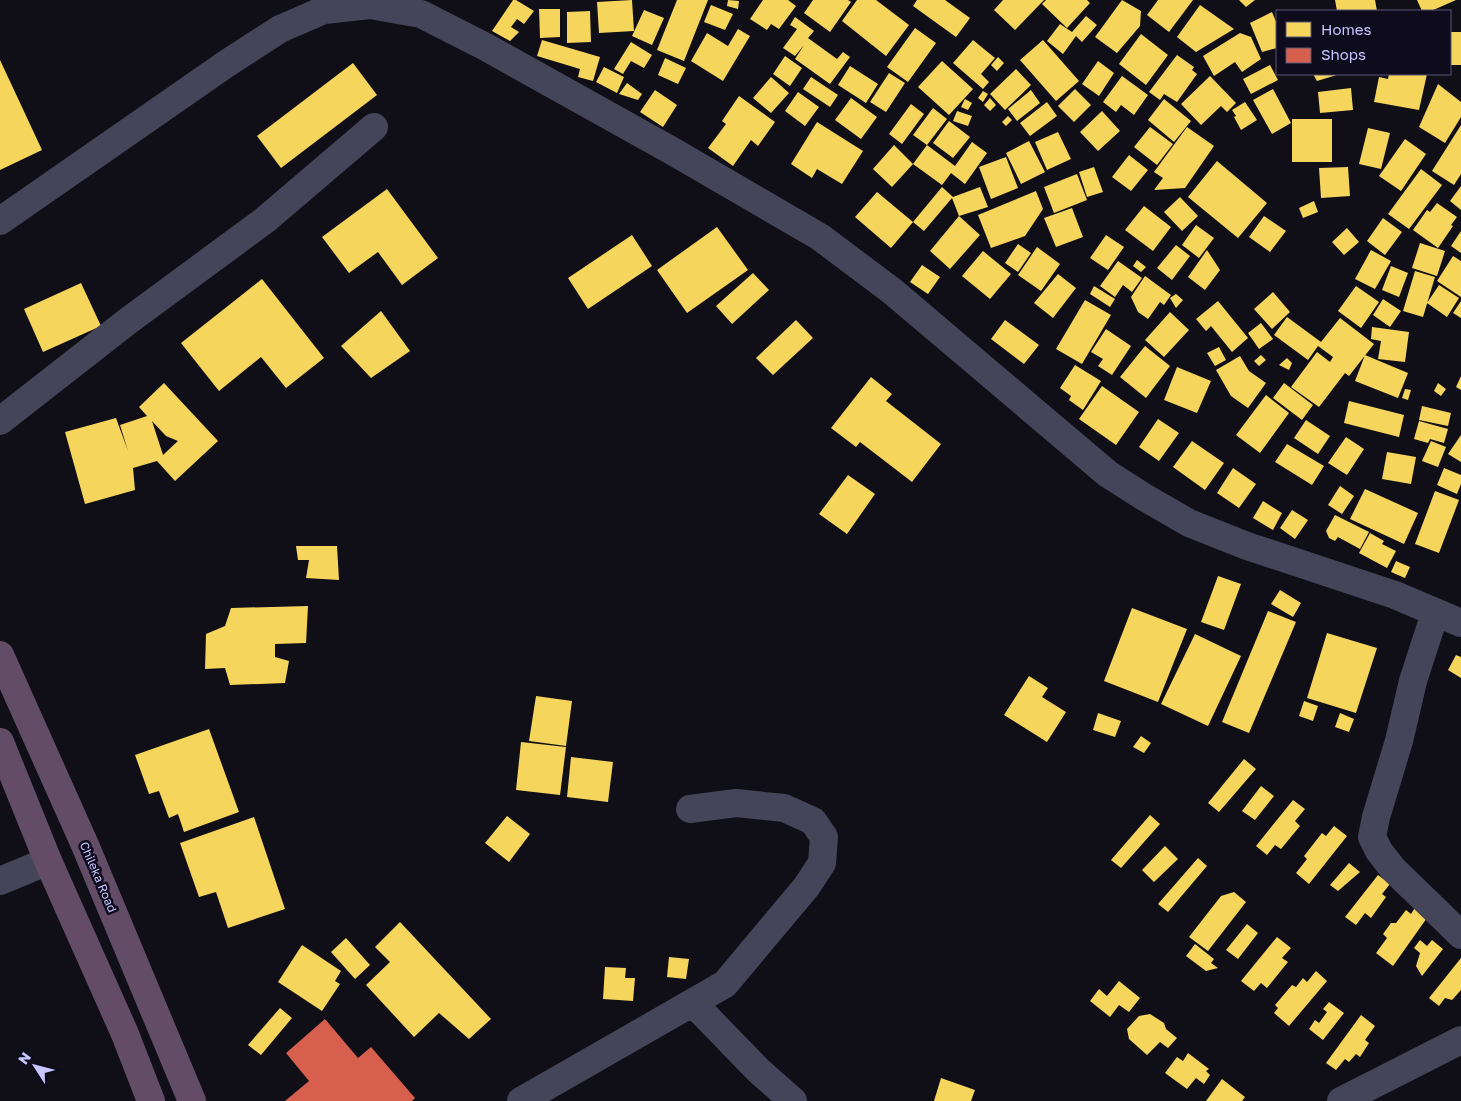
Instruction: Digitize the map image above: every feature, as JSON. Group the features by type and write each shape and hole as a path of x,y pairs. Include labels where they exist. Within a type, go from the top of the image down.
{"highway":[{"name":"Chileka Road","path":"0,655 85,845 192,1101"},
{"path":"0,742 48,861 125,1034 151,1101"}],"street":[{"path":"0,221 226,64 280,29 324,10 370,2 421,14 484,46 674,152 820,237 892,291 1108,474 1144,497 1189,523 1247,546 1395,595 1461,623"},
{"path":"0,421 128,321 265,220 374,127"},
{"path":"1435,613 1413,681 1399,742 1376,817 1372,837 1379,851 1393,869 1461,935"},
{"path":"521,1101 725,984 807,886 822,863 824,837 813,821 784,808 736,803 690,809"},
{"path":"0,882 48,861"},
{"path":"693,1004 758,1070 793,1101"},
{"path":"1341,1101 1461,1040"}],"building: Homes":[{"path":"513,0 534,11 524,24 517,19 511,27 519,32 510,41 492,31"},
{"path":"632,0 634,31 599,33 597,2"},
{"path":"677,0 708,0 684,61 657,50"},
{"path":"728,0 739,1 738,9 727,6"},
{"path":"763,0 788,0 796,6 779,29 771,24 767,30 750,19"},
{"path":"813,0 848,0 851,2 830,32 804,13"},
{"path":"857,0 876,0 909,25 886,56 842,21"},
{"path":"917,0 945,0 970,18 956,37 913,6"},
{"path":"1003,0 1044,0 1015,30 994,10"},
{"path":"1046,0 1087,0 1090,3 1067,28 1042,4"},
{"path":"1122,0 1141,11 1140,26 1117,53 1095,37"},
{"path":"1158,0 1193,0 1169,32 1147,15"},
{"path":"1239,0 1255,0 1246,7"},
{"path":"1335,0 1375,0 1377,10 1337,10"},
{"path":"1417,0 1456,0 1433,10 1422,10"},
{"path":"711,5 733,14 725,30 704,22"},
{"path":"1200,5 1234,29 1196,52 1177,37"},
{"path":"539,9 560,9 560,37 540,38"},
{"path":"644,10 664,18 652,45 632,36"},
{"path":"590,11 591,42 567,43 567,12"},
{"path":"1272,12 1276,22 1276,48 1262,52 1250,23"},
{"path":"1086,16 1097,25 1082,42 1076,36 1063,54 1047,41 1060,24 1072,32"},
{"path":"795,17 814,31 808,38 837,59 843,52 850,57 830,84 795,59 804,45 795,56 783,48 797,29 790,25"},
{"path":"915,28 936,43 908,82 887,67"},
{"path":"738,29 750,36 723,81 691,61 707,33 728,46"},
{"path":"1451,32 1461,32 1461,65 1451,65"},
{"path":"1240,33 1251,37 1261,59 1242,72 1235,62 1214,76 1203,56"},
{"path":"1141,34 1168,55 1146,85 1119,64"},
{"path":"542,40 600,57 593,81 578,77 580,69 537,56"},
{"path":"973,40 995,58 981,74 989,82 983,89 953,63"},
{"path":"1043,40 1079,81 1056,101 1020,60"},
{"path":"631,42 652,55 644,68 631,61 623,74 614,69"},
{"path":"1177,55 1194,67 1192,70 1197,74 1177,102 1164,94 1160,100 1149,92"},
{"path":"785,56 802,68 790,86 773,74"},
{"path":"998,57 1004,63 997,71 991,65"},
{"path":"665,58 686,68 678,84 658,75"},
{"path":"0,60 42,150 0,170"},
{"path":"942,61 973,89 949,115 918,87"},
{"path":"1098,61 1114,73 1099,96 1082,84"},
{"path":"353,63 377,95 281,168 257,136"},
{"path":"1270,65 1278,80 1251,94 1243,79"},
{"path":"850,66 878,84 866,103 838,85"},
{"path":"604,67 624,77 617,93 596,82"},
{"path":"1016,69 1031,85 1005,110 990,94"},
{"path":"889,73 905,83 886,112 870,102"},
{"path":"1314,75 1337,75 1317,81"},
{"path":"1389,75 1427,75 1419,110 1374,102 1379,77 1388,79"},
{"path":"1122,76 1148,95 1134,115 1121,105 1116,112 1103,102"},
{"path":"1210,76 1236,103 1227,112 1221,106 1201,125 1181,104"},
{"path":"771,77 789,93 771,113 753,98"},
{"path":"811,77 838,95 830,107 803,89"},
{"path":"627,83 642,94 638,100 619,94"},
{"path":"1438,84 1461,102 1461,117 1445,143 1419,127"},
{"path":"1351,88 1353,110 1320,113 1318,92"},
{"path":"1075,89 1091,105 1074,122 1058,106"},
{"path":"1273,89 1291,123 1272,134 1253,100"},
{"path":"655,90 677,105 663,127 640,112"},
{"path":"1031,90 1040,103 1017,121 1008,109"},
{"path":"983,91 988,94 983,102 978,98"},
{"path":"798,92 819,107 805,126 785,111"},
{"path":"739,96 775,122 758,146 751,140 733,166 708,148 726,124 722,121"},
{"path":"851,98 877,117 861,139 835,120"},
{"path":"990,98 996,105 990,111 984,105"},
{"path":"965,99 972,103 968,110 961,107"},
{"path":"1164,99 1191,121 1174,142 1148,120"},
{"path":"1047,102 1057,116 1030,136 1020,123"},
{"path":"1245,102 1257,120 1241,130 1232,110"},
{"path":"911,104 924,114 902,144 889,134"},
{"path":"933,108 947,119 927,145 913,135"},
{"path":"957,111 972,116 968,126 953,121"},
{"path":"1102,111 1120,131 1098,151 1080,132"},
{"path":"1008,116 1012,120 1006,126 1002,122"},
{"path":"1292,119 1332,119 1332,162 1292,162"},
{"path":"949,121 970,137 953,158 933,143"},
{"path":"817,122 863,151 842,184 817,169 812,178 791,164"},
{"path":"1461,125 1461,174 1454,185 1432,171"},
{"path":"1150,127 1173,144 1157,165 1134,147"},
{"path":"1187,127 1214,146 1185,188 1154,190 1163,178 1154,172"},
{"path":"1368,128 1390,133 1381,169 1359,164"},
{"path":"1058,132 1071,159 1047,170 1035,142"},
{"path":"1405,139 1426,154 1401,191 1379,176"},
{"path":"1029,141 1045,172 1021,184 1006,153"},
{"path":"972,142 987,153 965,184 951,173 942,185 913,164 927,145 955,166"},
{"path":"894,145 913,164 892,187 873,169"},
{"path":"1129,155 1148,170 1131,191 1112,177"},
{"path":"1006,157 1018,188 991,199 979,167"},
{"path":"1217,161 1267,203 1238,238 1188,197"},
{"path":"1094,167 1103,192 1087,197 1079,172"},
{"path":"1348,167 1350,196 1321,198 1319,168"},
{"path":"1421,169 1442,185 1409,229 1388,214"},
{"path":"1077,174 1087,200 1054,213 1044,187"},
{"path":"1461,186 1461,210 1450,201"},
{"path":"942,187 953,197 980,187 988,207 959,216 952,198 924,231 913,222"},
{"path":"387,189 438,258 402,285 378,252 349,273 322,237"},
{"path":"1036,191 1043,209 1025,236 991,248 978,215"},
{"path":"877,192 913,222 891,248 855,217"},
{"path":"1180,197 1198,216 1182,231 1164,212"},
{"path":"1314,201 1318,212 1303,218 1299,208"},
{"path":"1437,203 1457,217 1438,248 1413,230 1427,210 1430,212"},
{"path":"1144,206 1171,227 1153,251 1125,230"},
{"path":"1072,208 1083,237 1056,247 1044,218"},
{"path":"959,216 980,235 950,269 930,251"},
{"path":"1264,216 1286,231 1270,252 1249,237"},
{"path":"1383,218 1402,232 1385,255 1367,241"},
{"path":"1196,225 1214,238 1199,258 1182,245"},
{"path":"717,227 748,270 687,313 657,270"},
{"path":"1347,228 1359,242 1344,255 1332,242"},
{"path":"1461,231 1461,253 1451,246"},
{"path":"632,235 652,266 588,309 568,278"},
{"path":"1106,235 1124,247 1108,270 1090,258"},
{"path":"1420,243 1445,251 1437,276 1412,268"},
{"path":"1018,244 1031,253 1018,272 1005,263"},
{"path":"1176,245 1190,256 1172,280 1157,268"},
{"path":"1037,247 1060,264 1041,291 1018,275"},
{"path":"1207,250 1220,270 1205,290 1188,277"},
{"path":"1371,250 1391,261 1375,289 1355,279"},
{"path":"983,251 1011,274 990,299 962,276"},
{"path":"1453,256 1461,261 1461,297 1437,281"},
{"path":"1137,260 1146,267 1141,272 1133,266"},
{"path":"1118,261 1142,278 1132,292 1123,285 1115,297 1100,286"},
{"path":"922,265 940,277 928,294 910,282"},
{"path":"1391,266 1408,273 1399,297 1382,290"},
{"path":"1415,271 1435,277 1423,317 1403,311"},
{"path":"753,273 769,290 732,324 716,306"},
{"path":"1058,274 1076,288 1053,318 1034,303"},
{"path":"1145,276 1171,295 1164,305 1160,302 1148,319 1138,312 1131,297"},
{"path":"262,279 324,358 286,388 261,357 219,391 181,343"},
{"path":"81,283 101,326 43,352 24,309"},
{"path":"1439,285 1459,298 1447,317 1427,303"},
{"path":"1094,286 1115,299 1110,307 1090,294"},
{"path":"1356,286 1379,302 1361,328 1338,311"},
{"path":"1273,292 1290,312 1272,329 1254,309"},
{"path":"1176,294 1183,300 1176,308 1170,298"},
{"path":"1383,299 1401,311 1390,327 1373,315"},
{"path":"1085,300 1111,315 1082,364 1056,349"},
{"path":"1218,301 1248,338 1232,352 1211,326 1206,331 1196,319"},
{"path":"1461,301 1461,318 1453,313"},
{"path":"381,311 410,351 371,378 341,346"},
{"path":"1170,312 1189,330 1164,357 1145,340"},
{"path":"1287,317 1321,342 1340,318 1374,344 1349,376 1345,373 1319,407 1291,387 1317,352 1330,362 1333,357 1318,346 1308,360 1274,335"},
{"path":"796,320 813,338 773,375 756,358"},
{"path":"1005,320 1039,345 1024,364 991,339"},
{"path":"1261,323 1273,339 1259,349 1248,333"},
{"path":"1372,327 1409,332 1405,362 1378,359 1381,341 1371,339"},
{"path":"1106,329 1131,346 1112,375 1098,366 1103,359 1091,352"},
{"path":"1145,346 1170,366 1146,398 1120,377"},
{"path":"1219,347 1226,360 1215,366 1207,353"},
{"path":"1261,355 1266,360 1259,366 1254,361"},
{"path":"1365,355 1408,373 1398,398 1355,381"},
{"path":"1240,356 1249,371 1266,383 1248,408 1231,396 1216,370"},
{"path":"1287,358 1292,363 1289,370 1279,365"},
{"path":"1075,365 1101,381 1083,410 1069,400 1071,396 1060,388"},
{"path":"1177,367 1211,381 1197,413 1164,400"},
{"path":"1461,376 1461,390 1456,387"},
{"path":"871,377 892,394 886,401 941,444 912,482 860,442 856,447 831,428"},
{"path":"164,383 218,441 175,481 157,461 133,468 135,490 85,504 65,432 116,418 128,451 120,425 147,416 139,407","holes":["152,421 166,436 178,441 163,455"]},
{"path":"1284,383 1313,405 1302,420 1273,398"},
{"path":"1438,383 1446,389 1441,396 1434,391"},
{"path":"1102,386 1139,412 1116,445 1079,419"},
{"path":"1405,389 1411,390 1408,400 1402,398"},
{"path":"1266,395 1289,413 1260,453 1236,435"},
{"path":"1349,401 1404,415 1399,437 1344,423"},
{"path":"1422,406 1451,413 1448,426 1419,420"},
{"path":"1158,419 1179,433 1159,461 1139,447"},
{"path":"1306,420 1330,436 1318,454 1294,438"},
{"path":"1419,421 1448,429 1444,443 1430,439 1428,443 1414,439"},
{"path":"1461,435 1461,462 1448,454"},
{"path":"1346,437 1364,449 1347,475 1328,463"},
{"path":"1192,441 1224,463 1205,490 1173,467"},
{"path":"1431,441 1446,447 1438,467 1422,461"},
{"path":"1287,444 1324,466 1312,485 1275,462"},
{"path":"1387,452 1416,457 1411,484 1382,479"},
{"path":"1233,468 1256,484 1239,508 1217,493"},
{"path":"1444,468 1461,475 1461,484 1457,494 1437,485"},
{"path":"848,475 875,494 847,534 819,514"},
{"path":"1340,486 1354,496 1342,514 1328,505"},
{"path":"1365,489 1418,513 1404,544 1350,519"},
{"path":"1435,491 1459,500 1439,553 1415,544"},
{"path":"1263,501 1282,513 1273,530 1253,518"},
{"path":"1292,510 1308,520 1295,539 1280,528"},
{"path":"1335,515 1369,532 1360,549 1338,537 1335,541 1329,538 1326,531"},
{"path":"1370,533 1384,541 1382,544 1396,551 1387,568 1359,553"},
{"path":"296,546 337,546 339,580 306,578 309,560 298,560"},
{"path":"1396,561 1410,567 1405,578 1391,572"},
{"path":"1218,576 1241,584 1224,630 1201,622"},
{"path":"1280,590 1301,603 1293,617 1271,604"},
{"path":"308,606 306,643 275,644 275,657 289,661 285,683 230,685 225,668 205,669 206,634 225,626 231,608"},
{"path":"1132,608 1187,629 1158,702 1104,681"},
{"path":"1268,611 1296,622 1249,733 1222,722"},
{"path":"1327,633 1377,648 1356,713 1307,698"},
{"path":"1195,634 1241,656 1208,726 1161,704"},
{"path":"1456,655 1461,657 1461,678 1448,670"},
{"path":"1029,676 1048,688 1042,697 1066,712 1047,742 1004,715"},
{"path":"536,696 572,701 566,746 529,741"},
{"path":"1304,701 1318,706 1313,721 1299,716"},
{"path":"1098,713 1121,721 1115,737 1093,730"},
{"path":"1340,713 1354,719 1349,732 1335,727"},
{"path":"209,729 239,812 184,832 178,814 169,818 159,791 149,794 135,755"},
{"path":"1141,736 1151,743 1144,753 1133,747"},
{"path":"521,742 566,747 560,795 516,790"},
{"path":"571,757 613,762 608,802 567,797"},
{"path":"1244,759 1256,769 1219,812 1208,803"},
{"path":"1261,786 1274,796 1255,820 1242,811"},
{"path":"1293,800 1305,809 1295,821 1300,826 1281,849 1275,845 1267,855 1256,846"},
{"path":"1150,815 1160,824 1121,868 1111,860"},
{"path":"507,816 530,834 509,862 485,843"},
{"path":"254,817 285,909 228,928 216,892 199,897 180,843"},
{"path":"1334,826 1347,836 1309,884 1296,873 1307,859 1304,856 1322,833 1326,836"},
{"path":"1165,846 1178,859 1154,882 1142,870"},
{"path":"1198,858 1207,866 1168,912 1158,904"},
{"path":"1349,863 1360,872 1338,891 1330,885"},
{"path":"1378,875 1390,884 1382,894 1386,897 1371,918 1365,913 1356,925 1345,917"},
{"path":"1234,892 1246,902 1208,951 1189,937 1221,896"},
{"path":"1416,906 1429,915 1393,966 1376,953 1387,938 1383,934 1391,923 1396,923 1406,910 1411,914"},
{"path":"400,922 491,1019 469,1039 439,1013 414,1037 366,985 390,962 375,947"},
{"path":"1247,924 1258,933 1238,959 1226,950"},
{"path":"1277,937 1291,948 1282,958 1288,962 1267,988 1261,983 1254,991 1241,981"},
{"path":"346,938 370,965 355,979 331,952"},
{"path":"1420,940 1427,946 1432,940 1443,949 1422,976 1416,966 1420,953 1414,948"},
{"path":"1195,944 1214,959 1211,963 1218,968 1206,971 1186,956"},
{"path":"302,945 341,971 335,981 340,984 322,1011 278,982"},
{"path":"669,957 689,959 686,979 667,977"},
{"path":"1461,958 1461,990 1452,1000 1445,998 1439,1006 1429,998"},
{"path":"605,967 626,968 625,978 635,978 633,1001 603,999"},
{"path":"1316,971 1327,981 1289,1026 1274,1013 1278,1008 1275,1005 1292,985 1296,987 1303,978 1307,982"},
{"path":"1119,981 1140,998 1129,1012 1119,1005 1110,1017 1090,1001 1099,989 1107,996"},
{"path":"1329,1002 1344,1013 1323,1040 1309,1029 1315,1020 1319,1023 1327,1012 1323,1009"},
{"path":"280,1008 292,1018 261,1055 248,1045"},
{"path":"1150,1014 1164,1023 1166,1029 1177,1038 1168,1048 1160,1042 1147,1055 1129,1039 1127,1029 1139,1016"},
{"path":"1361,1015 1375,1026 1365,1040 1369,1043 1360,1057 1356,1054 1349,1062 1345,1059 1336,1070 1326,1063"},
{"path":"1188,1053 1209,1069 1206,1071 1210,1075 1204,1084 1196,1078 1187,1089 1165,1073 1177,1057 1183,1061"},
{"path":"941,1078 975,1090 971,1101 934,1101"},
{"path":"1222,1079 1245,1097 1242,1101 1206,1101"}],"building: Shops":[{"path":"325,1019 358,1058 371,1047 415,1098 412,1101 285,1101 309,1081 286,1053"}]}
